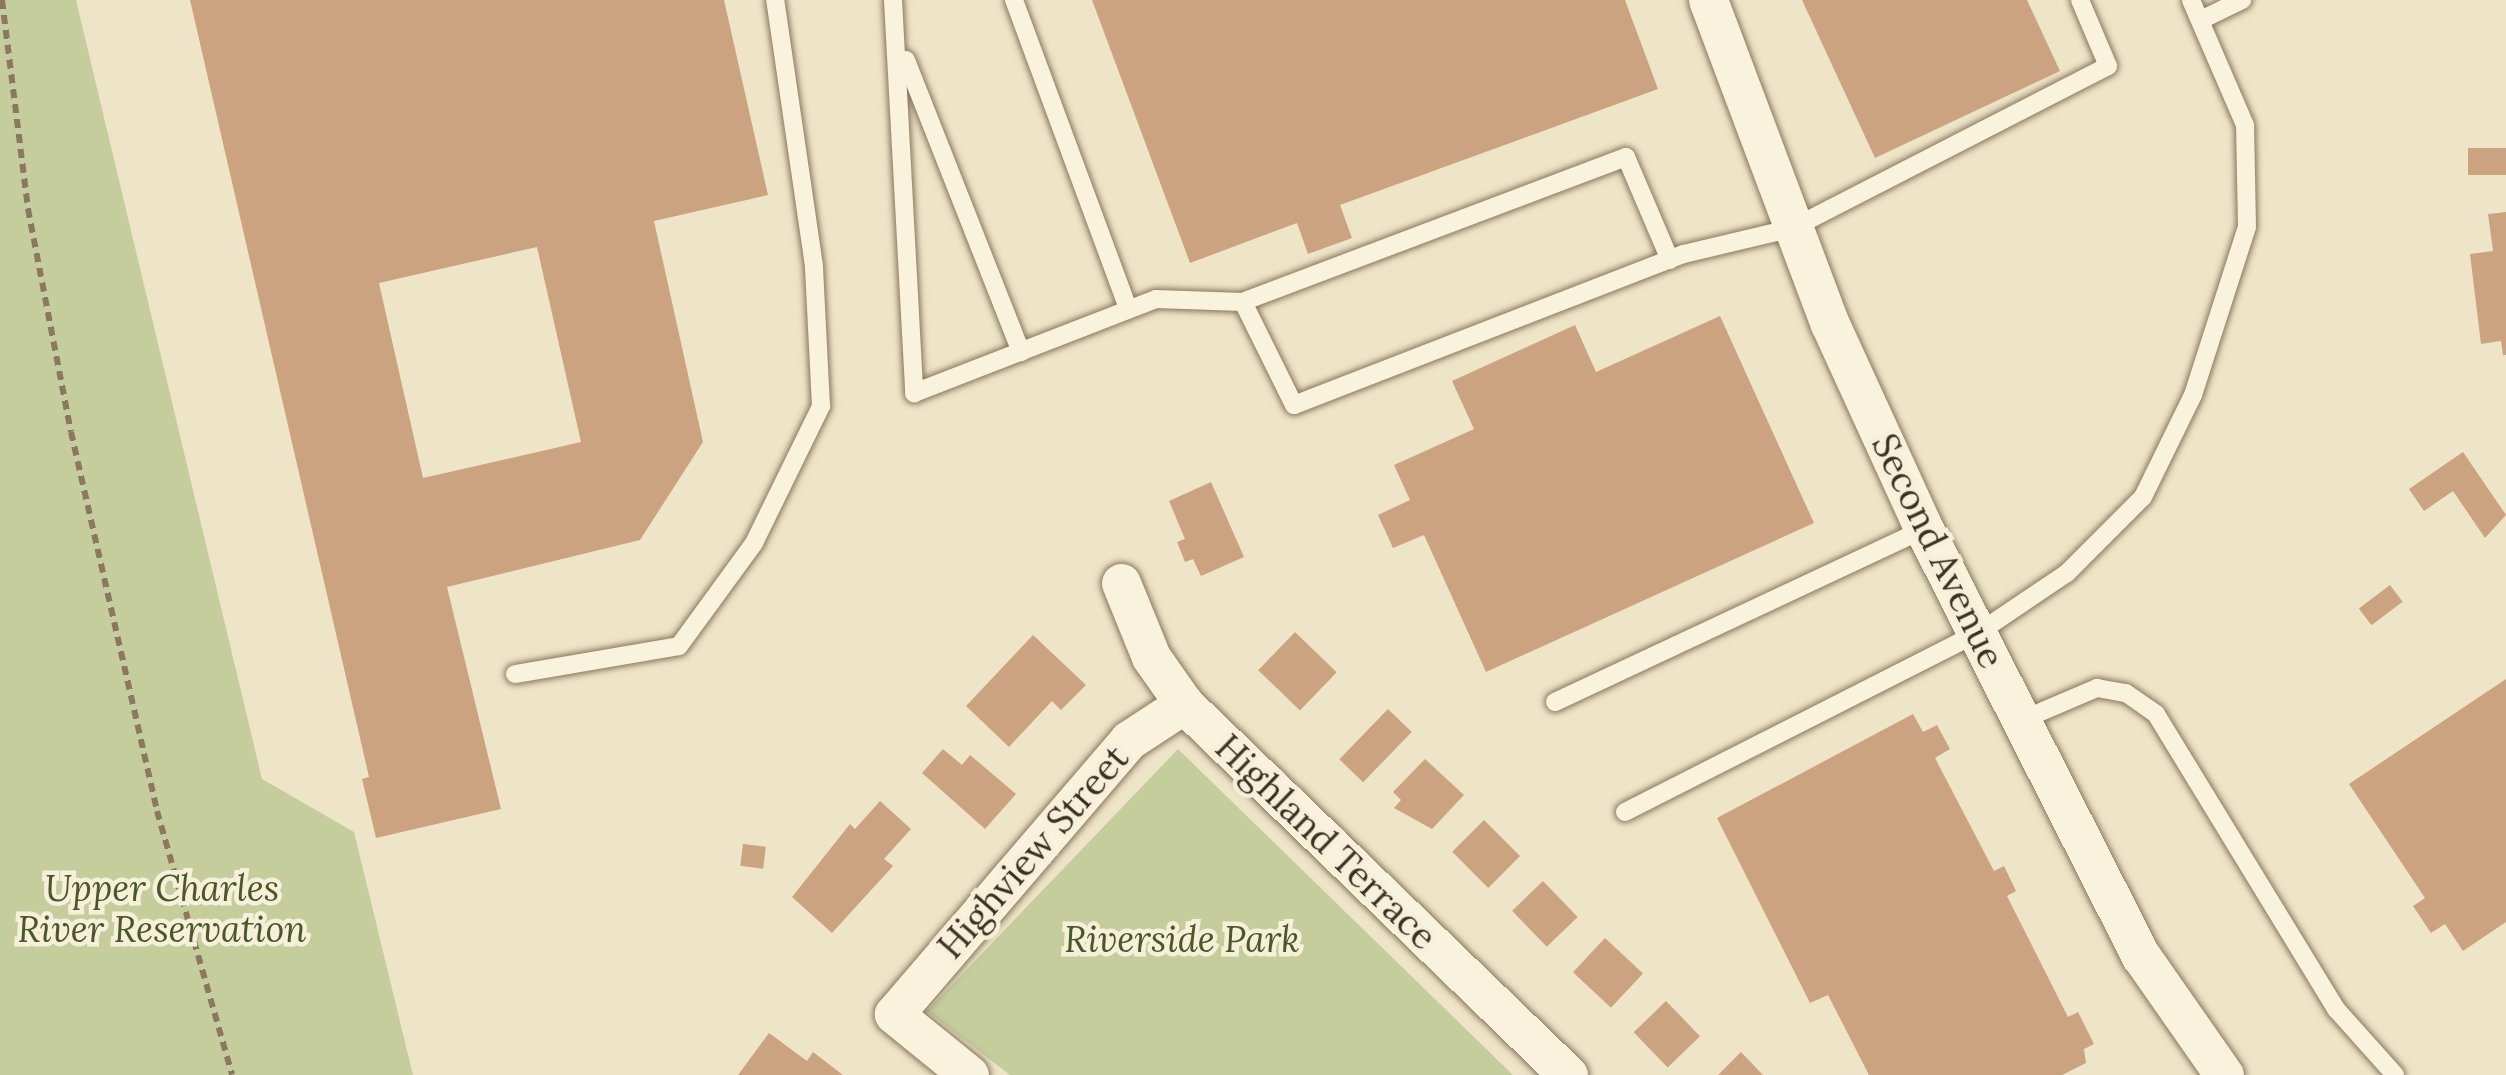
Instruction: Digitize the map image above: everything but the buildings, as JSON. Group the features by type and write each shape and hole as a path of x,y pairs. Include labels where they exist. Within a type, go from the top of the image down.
{"street":[{"name":"Second Avenue","path":"1708,0 1793,228 1925,529 2161,991 2224,1075"},
{"name":"Highland Terrace","path":"1121,583 1151,658 1184,704 1568,1075"},
{"name":"Highview Street","path":"969,1075 895,1014 1129,740 1184,704"}],"lane":[{"path":"515,674 679,646 754,543 820,406 814,266 775,0"},
{"path":"893,0 900,46 914,393 1156,299 1243,302 1626,157 1670,260"},
{"path":"1014,0 1128,309"},
{"path":"1243,302 1294,405 1670,260 1793,228 2108,66 2080,0"},
{"path":"1625,812 1978,633 2067,573 2144,497 2193,395 2247,227 2245,124 2191,0"},
{"path":"2201,20 2242,0"},
{"path":"900,46 1021,352"},
{"path":"1555,701 1925,529"},
{"path":"2022,720 2097,688 2126,693 2156,713 2336,1009 2395,1075"}],"path":[{"path":"2,0 28,209 71,432 157,811 232,1075"}],"green space":[{"name":"Upper Charles River Reservation","path":"0,0 76,0 262,779 354,832 413,1075 0,1075"},
{"name":"Riverside Park","path":"1178,749 1513,1075 1010,1075 927,1011"}]}
